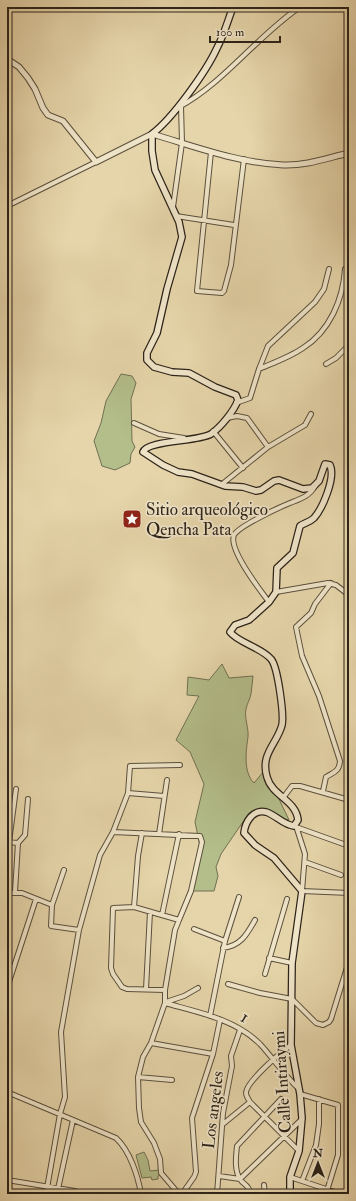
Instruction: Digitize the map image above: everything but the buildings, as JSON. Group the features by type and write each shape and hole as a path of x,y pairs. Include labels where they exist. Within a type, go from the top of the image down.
{"main road":[{"path":"233,7 213,57 162,127 152,134 152,151 155,170 176,216 181,230 181,241 167,289 157,333 147,354 146,360 154,367 162,370 195,376 215,387 236,395 238,400 225,419 213,431 200,438 150,445 145,447 143,452 146,456 170,469 192,474 221,486 261,490 274,481 279,480 302,489 312,488 319,481 325,464 330,466 331,478 326,495 315,517 300,526 293,553 277,568 276,592 269,602 249,620 235,625 230,632 268,656 274,665 283,715 282,724 269,748 265,768 267,777 283,798 294,806 298,814 296,827 289,825 267,812 261,812 250,816 245,826 244,833 255,845 274,858 301,893"},
{"name":"Calle Intiraymi","path":"290,1194 290,1178 299,1151 302,1118 300,1094 290,1045 292,963 301,893"}],"street":[{"path":"175,110 209,86 284,19 300,7"},
{"path":"7,59 19,67 28,78 48,115 63,120 96,162"},
{"path":"173,208 182,143 181,106"},
{"path":"7,206 152,134 211,152 283,165 318,162 349,153"},
{"path":"211,152 197,291 222,293 224,291 231,265 234,225 244,159"},
{"path":"176,216 234,225"},
{"path":"236,403 250,398 268,346 315,302 324,289 329,269"},
{"path":"259,369 302,350 320,333 341,298 345,269"},
{"path":"326,364 336,358 349,345"},
{"path":"221,486 268,447 305,425 311,414"},
{"path":"225,419 237,416 247,418 268,447"},
{"path":"134,423 168,437 200,438"},
{"path":"213,431 243,468"},
{"path":"269,602 242,563 233,540 235,534 250,523 308,495 316,485"},
{"path":"323,791 326,777 336,772 339,768 340,761 319,696 302,656 296,626 308,618 315,604 331,584"},
{"path":"276,592 331,584 349,595"},
{"path":"46,1194 66,1088 62,1032 78,930 100,855 113,832 128,793 130,766 180,765"},
{"path":"159,834 167,780"},
{"path":"283,798 292,786 300,786 323,791 349,800"},
{"path":"16,790 8,842 18,843"},
{"path":"128,793 164,796"},
{"path":"16,892 18,843 25,835 28,799"},
{"path":"296,827 349,846"},
{"path":"296,827 305,854 301,893 349,893"},
{"path":"113,832 200,836 202,842 191,891 175,930 165,990 165,1003 151,1043 143,1057 138,1077 138,1108 142,1122 154,1143 160,1159 161,1173 179,1194"},
{"path":"134,907 137,861 142,833"},
{"path":"162,915 179,834"},
{"path":"305,862 341,875"},
{"path":"64,870 52,905 51,926 78,930"},
{"path":"8,894 16,892 52,905"},
{"path":"210,1016 223,948 239,897"},
{"path":"7,988 24,930 36,899"},
{"path":"265,974 287,899"},
{"path":"165,990 127,989 122,987 113,974 111,968 112,910 115,907 134,907 179,920"},
{"path":"146,989 150,912"},
{"path":"223,948 231,947 239,943 255,920"},
{"path":"194,929 225,941"},
{"path":"269,958 292,963"},
{"path":"228,984 292,999 316,1023 323,1025 329,1022 349,961"},
{"path":"165,1003 184,996 198,988"},
{"name":"1","path":"165,1003 210,1016 240,1030 260,1045 298,1088"},
{"path":"182,1194 196,1172 192,1118 213,1054 220,1020"},
{"name":"Los angeles","path":"217,1194 223,1113 232,1066 232,1056 240,1030"},
{"path":"151,1043 213,1054"},
{"path":"290,1045 272,1059 248,1086 246,1094 250,1102 299,1151"},
{"path":"138,1077 172,1080"},
{"path":"7,1092 116,1138 122,1144 134,1171 141,1194"},
{"path":"300,1094 335,1103 339,1107 338,1155 327,1192"},
{"path":"240,1179 236,1165 237,1146 264,1115 281,1099"},
{"path":"302,1181 316,1145 319,1124 319,1099"},
{"path":"223,1124 250,1102"},
{"path":"240,1179 302,1118"},
{"path":"58,1189 73,1120"},
{"path":"219,1176 240,1179 248,1185 251,1194"},
{"path":"290,1178 302,1181 327,1192 341,1194"},
{"path":"7,1180 75,1191"},
{"path":"264,1185 265,1194"}],"green space":[{"path":"121,374 132,376 136,383 131,399 132,441 135,447 131,454 130,463 115,470 102,466 94,441 101,423 106,401"},
{"path":"222,664 229,678 253,676 251,694 246,707 248,734 246,761 248,773 254,783 264,771 266,784 279,799 289,820 283,819 264,809 249,813 221,854 216,867 218,876 214,891 191,891 200,846 195,822 204,784 190,752 176,740 199,696 187,695 188,677 209,680"},
{"path":"144,1152 148,1160 150,1171 160,1170 158,1179 152,1180 151,1177 142,1178 136,1155"}],"place":[{"name":"Sitio arqueológico Qencha Pata","path":"132,519"}]}
